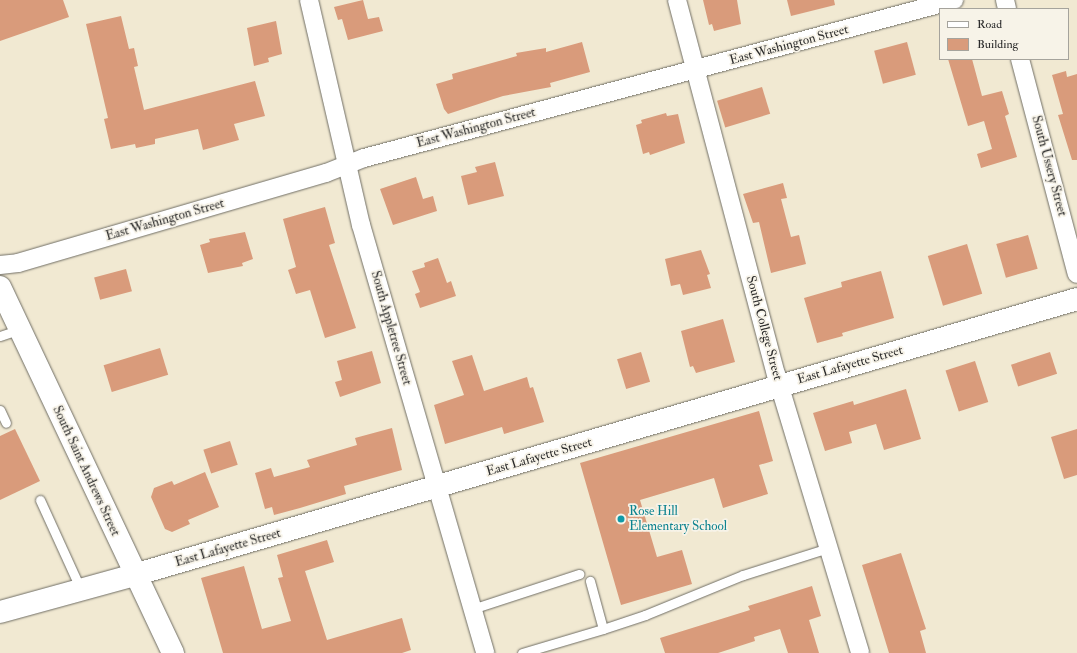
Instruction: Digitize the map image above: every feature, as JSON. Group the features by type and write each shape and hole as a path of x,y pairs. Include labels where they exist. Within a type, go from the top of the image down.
{"street":[{"name":"South Appletree Street","path":"309,0 346,165 485,653"},
{"name":"South College Street","path":"677,0 693,70 780,386 860,653"},
{"name":"East Washington Street","path":"0,265 18,263 372,156 954,0"},
{"name":"South Ussery Street","path":"1020,60 1077,274"},
{"name":"South Saint Andrews Street","path":"0,287 10,333 173,653"},
{"name":"East Lafayette Street","path":"0,612 134,575 437,487 1077,299"}],"lane":[{"path":"0,410 6,423"},
{"path":"40,500 81,590"},
{"path":"522,653 645,615 743,575 828,548"},
{"path":"472,609 579,574"},
{"path":"590,581 603,629"}],"building":[{"path":"0,0 63,0 69,17 0,41"},
{"path":"363,0 368,19 379,17 383,31 348,40 342,19 338,20 334,7"},
{"path":"703,0 737,0 741,24 714,31 712,24 709,25"},
{"path":"787,0 834,0 835,5 791,16"},
{"path":"121,16 129,49 134,48 138,66 134,67 144,110 255,81 265,116 234,124 239,140 203,150 198,129 155,139 155,144 136,148 135,144 111,149 104,119 108,118 86,24"},
{"path":"276,21 282,54 268,58 269,62 254,66 247,28"},
{"path":"582,42 590,72 550,83 551,87 503,96 448,114 444,109 436,84 453,79 452,74 517,56 516,53 546,48 546,52"},
{"path":"907,42 916,75 883,84 874,51"},
{"path":"948,60 972,60 982,96 1002,91 1009,114 1005,116 1017,157 981,168 977,154 992,149 984,121 968,126"},
{"path":"1066,71 1067,77 1077,74 1077,160 1072,160 1058,115 1063,114 1052,75"},
{"path":"762,87 770,114 725,128 717,101"},
{"path":"666,113 667,116 678,114 685,143 650,155 649,152 643,154 636,125 642,123 641,120"},
{"path":"495,162 504,196 468,205 461,176 477,172 475,167"},
{"path":"416,177 423,199 433,196 437,211 393,225 380,189"},
{"path":"783,183 787,198 781,199 791,237 799,235 806,264 771,273 759,222 753,223 743,194"},
{"path":"325,207 335,243 329,245 356,328 325,338 310,290 296,294 288,270 296,267 283,219"},
{"path":"245,232 253,259 242,263 243,266 208,273 200,245 210,242 209,239"},
{"path":"1028,235 1038,269 1006,278 996,244"},
{"path":"967,244 982,294 943,306 928,256"},
{"path":"701,250 710,274 707,275 711,288 683,295 680,284 671,286 665,259"},
{"path":"438,258 447,283 451,281 456,296 420,308 415,294 420,292 412,271 425,267 424,263"},
{"path":"126,269 132,291 100,300 94,278"},
{"path":"881,271 894,318 842,333 843,336 817,343 804,298 842,287 841,282"},
{"path":"723,319 735,362 696,373 693,366 690,367 681,331"},
{"path":"160,348 168,375 112,392 104,365"},
{"path":"372,351 381,383 340,397 335,382 342,380 337,361"},
{"path":"641,352 650,382 626,389 617,359"},
{"path":"1050,352 1057,374 1018,387 1011,365"},
{"path":"472,355 484,391 527,377 530,388 533,387 544,422 504,434 502,427 445,444 434,405 464,395 452,361"},
{"path":"975,361 988,402 959,411 946,371"},
{"path":"906,389 921,439 884,450 876,424 849,432 852,443 825,451 813,413 853,401 854,405"},
{"name":"Rose Hill Elementary School","path":"759,411 773,461 759,465 768,494 723,508 714,478 640,500 657,557 682,550 692,584 621,605 580,463"},
{"path":"392,428 402,470 344,486 346,494 300,508 274,515 272,507 265,509 255,473 271,468 274,477 310,467 307,460 357,445 355,438"},
{"path":"15,429 40,481 0,500 0,436"},
{"path":"1077,429 1077,475 1064,479 1051,437"},
{"path":"230,441 238,465 211,473 203,450"},
{"path":"205,472 219,507 188,520 190,524 172,532 165,529 151,497 154,488 172,481 174,485"},
{"path":"327,540 334,562 305,571 327,640 402,618 411,650 402,653 223,653 201,578 244,566 262,629 291,621 278,578 283,577 277,555"},
{"path":"901,553 926,629 920,631 926,653 889,653 862,565"},
{"path":"812,586 821,616 809,620 819,653 788,653 780,629 754,637 755,641 718,653 665,653 660,638 750,610 748,606"}],"place":[{"name":"Rose Hill Elementary School","path":"621,519"}]}
